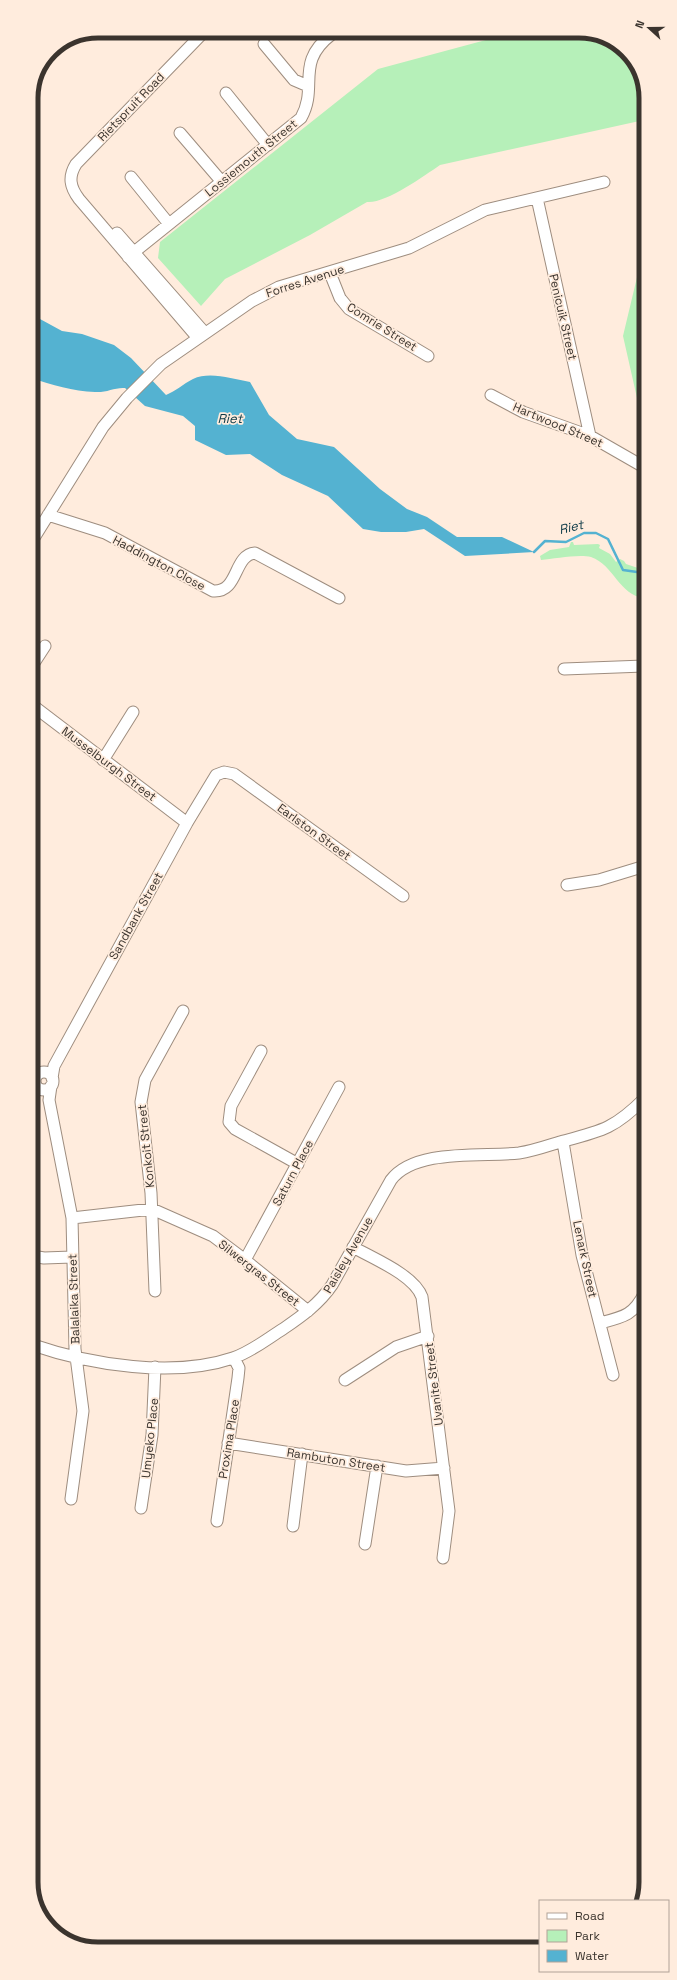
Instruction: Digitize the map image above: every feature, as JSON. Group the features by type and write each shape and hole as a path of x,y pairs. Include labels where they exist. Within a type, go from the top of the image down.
{"street":[{"name":"Rietspruit Road","path":"198,38 76,164 71,174 71,183 84,195 131,254 200,335"},
{"name":"Lossiemouth Street","path":"131,254 301,118 306,107 308,70 312,55 320,43 327,38"},
{"path":"264,44 294,80 308,86"},
{"path":"226,93 268,145"},
{"path":"180,133 222,182"},
{"path":"131,177 169,224"},
{"name":"Forres Avenue","path":"38,531 103,427 131,394 153,372 200,335 264,294 279,287 330,273 409,248 485,210 604,182"},
{"name":"Penicuik Street","path":"537,198 590,436"},
{"name":"Comrie Street","path":"330,273 340,298 349,308 428,356"},
{"name":"Hartwood Street","path":"491,395 530,414 590,436 639,464"},
{"name":"Haddington Close","path":"48,515 105,533 213,591 220,591 229,586 245,557 255,554 339,598"},
{"path":"38,657 45,646"},
{"path":"564,669 639,666"},
{"name":"Musselburgh Street","path":"38,710 187,823"},
{"path":"103,760 133,712"},
{"name":"Sandbank Street","path":"40,1079 54,1066 212,779 216,775 224,772"},
{"name":"Earlston Street","path":"224,772 229,772 239,777 403,896"},
{"path":"567,885 599,880 639,868"},
{"name":"Konkoit Street","path":"155,1291 152,1209 142,1119 142,1094 146,1080 183,1011"},
{"path":"261,1051 230,1106 229,1122 236,1129 298,1164"},
{"name":"Balalaika Street","path":"40,1079 49,1100 72,1218 75,1349 83,1416 71,1499"},
{"name":"Saturn Place","path":"246,1260 339,1087"},
{"name":"Paisley Avenue","path":"38,1346 77,1358 110,1364 155,1367 198,1366 234,1358 259,1345 308,1311 321,1299 329,1289 391,1180 398,1172 408,1166 448,1156 523,1152 563,1142 604,1130 624,1117 639,1103"},
{"name":"Lenark Street","path":"563,1142 582,1255 613,1375"},
{"path":"72,1218 152,1209"},
{"name":"Silwergras Street","path":"152,1209 212,1236 246,1260 308,1311"},
{"name":"Uvanite Street","path":"353,1248 410,1280 416,1286 422,1297 449,1515 443,1558"},
{"path":"38,1257 72,1257"},
{"path":"600,1323 621,1318 629,1314 636,1308 639,1303"},
{"path":"345,1380 396,1347 428,1336"},
{"name":"Proxima Place","path":"217,1521 239,1372 234,1358"},
{"name":"Umyeko Place","path":"141,1508 152,1435 155,1367"},
{"name":"Rambuton Street","path":"228,1444 413,1471 444,1468"},
{"path":"293,1526 302,1454"},
{"path":"365,1544 377,1466"}],"green space":[{"path":"494,38 591,39 615,50 629,65 637,83 639,98 639,121 440,165 394,194 384,199 367,202 310,235 225,279 201,306 158,258 160,242 378,69"},
{"path":"639,269 639,407 623,336"},
{"path":"571,542 573,542 574,545 598,544 600,545 599,548 610,554 616,562 620,559 626,564 639,568 639,597 628,591 605,566 591,557 573,556 541,560 540,556 550,550 569,547"}],"water":[{"name":"Riet","path":"38,317 62,331 82,334 114,345 131,358 166,395 189,381 200,377 221,376 250,382 269,415 297,439 334,447 380,489 407,509 427,517 457,537 502,537 534,552 465,556 424,529 406,532 381,532 363,529 328,496 282,475 250,454 226,455 195,440 195,426 183,416 145,406 125,388 99,392 79,390 38,380"}],"waterway":[{"name":"Riet","path":"534,552 545,541 566,542 584,533 596,533 608,539 623,570 639,572"}]}
